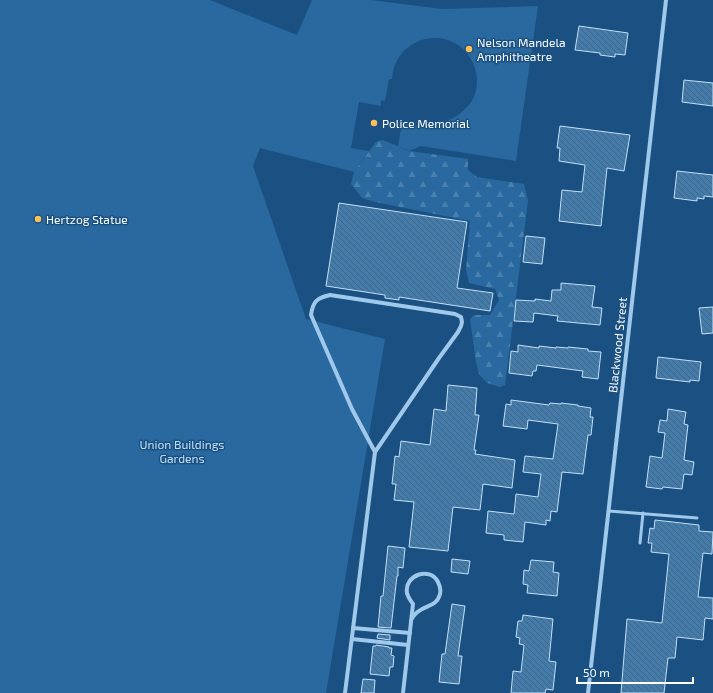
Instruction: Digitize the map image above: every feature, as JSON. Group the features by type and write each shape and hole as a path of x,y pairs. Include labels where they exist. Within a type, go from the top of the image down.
{"street":[{"name":"Blackwood Street","path":"588,693 666,0"},
{"path":"345,693 375,452 458,332 462,326 462,322 461,317 455,314 330,295 320,298 315,302 311,315 352,409 375,452"},
{"path":"403,693 408,645 410,633 411,620 413,604 408,597 408,586 410,580 414,576 420,574 431,575 436,578 441,589 438,600 418,611 411,620"},
{"path":"353,628 410,633"},
{"path":"352,639 408,645"}],"lane":[{"path":"609,510 697,518"},
{"path":"640,543 643,513"}],"green space":[{"name":"Union Buildings Gardens","path":"0,0 210,0 297,35 312,0 371,0 442,9 538,6 516,161 421,146 409,151 398,146 402,123 429,128 431,122 450,120 459,115 469,105 474,96 477,78 473,63 464,50 453,42 440,38 426,39 414,43 403,52 396,64 392,79 389,79 385,101 381,100 381,106 359,102 351,148 369,151 354,172 260,148 253,166 306,319 385,339 326,693 0,693"},
{"path":"383,140 409,151 468,159 468,170 477,177 524,184 528,201 505,385 500,387 487,383 479,374 476,362 470,319 474,315 490,315 499,300 495,289 469,283 466,270 470,221 375,202 362,198 351,184 354,172 376,142"}],"building":[{"path":"579,26 628,33 625,55 615,54 615,57 600,55 600,53 575,50"},
{"path":"684,80 713,83 713,106 682,102"},
{"path":"560,126 630,135 624,171 607,168 601,226 559,221 562,190 582,192 585,165 559,161 560,148 557,148"},
{"path":"677,171 713,175 713,197 704,196 704,199 697,198 697,201 674,198"},
{"path":"339,203 467,222 457,288 493,293 490,311 399,297 399,300 385,298 385,295 326,286"},
{"path":"526,236 545,238 542,264 523,262"},
{"path":"561,283 595,286 592,307 602,308 600,325 557,321 558,316 534,313 533,322 514,321 516,300 535,301 535,299 551,301 552,290 561,290"},
{"path":"713,307 713,333 702,334 699,308"},
{"path":"518,345 539,348 539,346 556,348 568,347 601,352 598,379 582,377 583,371 537,365 536,371 533,371 532,376 509,373 511,351 518,352"},
{"path":"658,357 701,362 699,381 690,380 690,382 656,378"},
{"path":"448,385 477,388 475,415 479,415 474,450 476,450 475,454 515,460 512,488 483,484 480,510 453,507 448,551 409,547 414,502 394,500 396,484 392,484 395,456 399,457 401,441 430,445 434,409 446,411"},
{"path":"511,400 549,405 550,403 561,403 578,405 591,408 590,417 593,417 591,435 588,435 583,474 562,472 557,512 551,511 550,521 546,520 546,525 525,522 523,542 504,540 504,535 486,533 488,511 514,514 516,494 538,497 541,474 523,472 525,456 553,459 558,424 528,420 527,429 503,426 506,404 511,405"},
{"path":"668,409 686,412 684,424 688,425 684,460 694,462 692,475 684,474 682,489 646,487 650,456 662,458 665,433 658,432 660,420 667,421"},
{"path":"655,520 699,525 699,531 713,532 712,554 703,553 698,597 713,598 713,619 705,618 703,640 677,637 675,658 668,658 664,693 621,693 627,619 662,623 669,554 651,552 652,543 648,543 650,528 654,529"},
{"path":"388,546 405,548 403,568 398,567 391,628 378,627"},
{"path":"452,559 470,561 468,574 451,572"},
{"path":"531,560 554,562 553,572 559,573 557,596 527,593 528,585 523,584 524,570 529,571"},
{"path":"452,604 465,606 458,656 462,656 459,684 439,682 442,654 445,654"},
{"path":"523,615 553,619 549,661 556,662 553,690 546,689 545,693 511,693 513,671 521,672 524,645 519,644 520,638 516,637 518,621 522,621"},
{"path":"378,634 390,635 390,640 377,638"},
{"path":"376,645 392,648 391,655 394,656 393,667 390,667 389,676 370,674 373,646"},
{"path":"363,679 375,680 374,693 361,693"}],"place":[{"name":"Nelson Mandela Amphitheatre","path":"469,49"},
{"name":"Police Memorial","path":"374,123"},
{"name":"Hertzog Statue","path":"38,219"}]}
